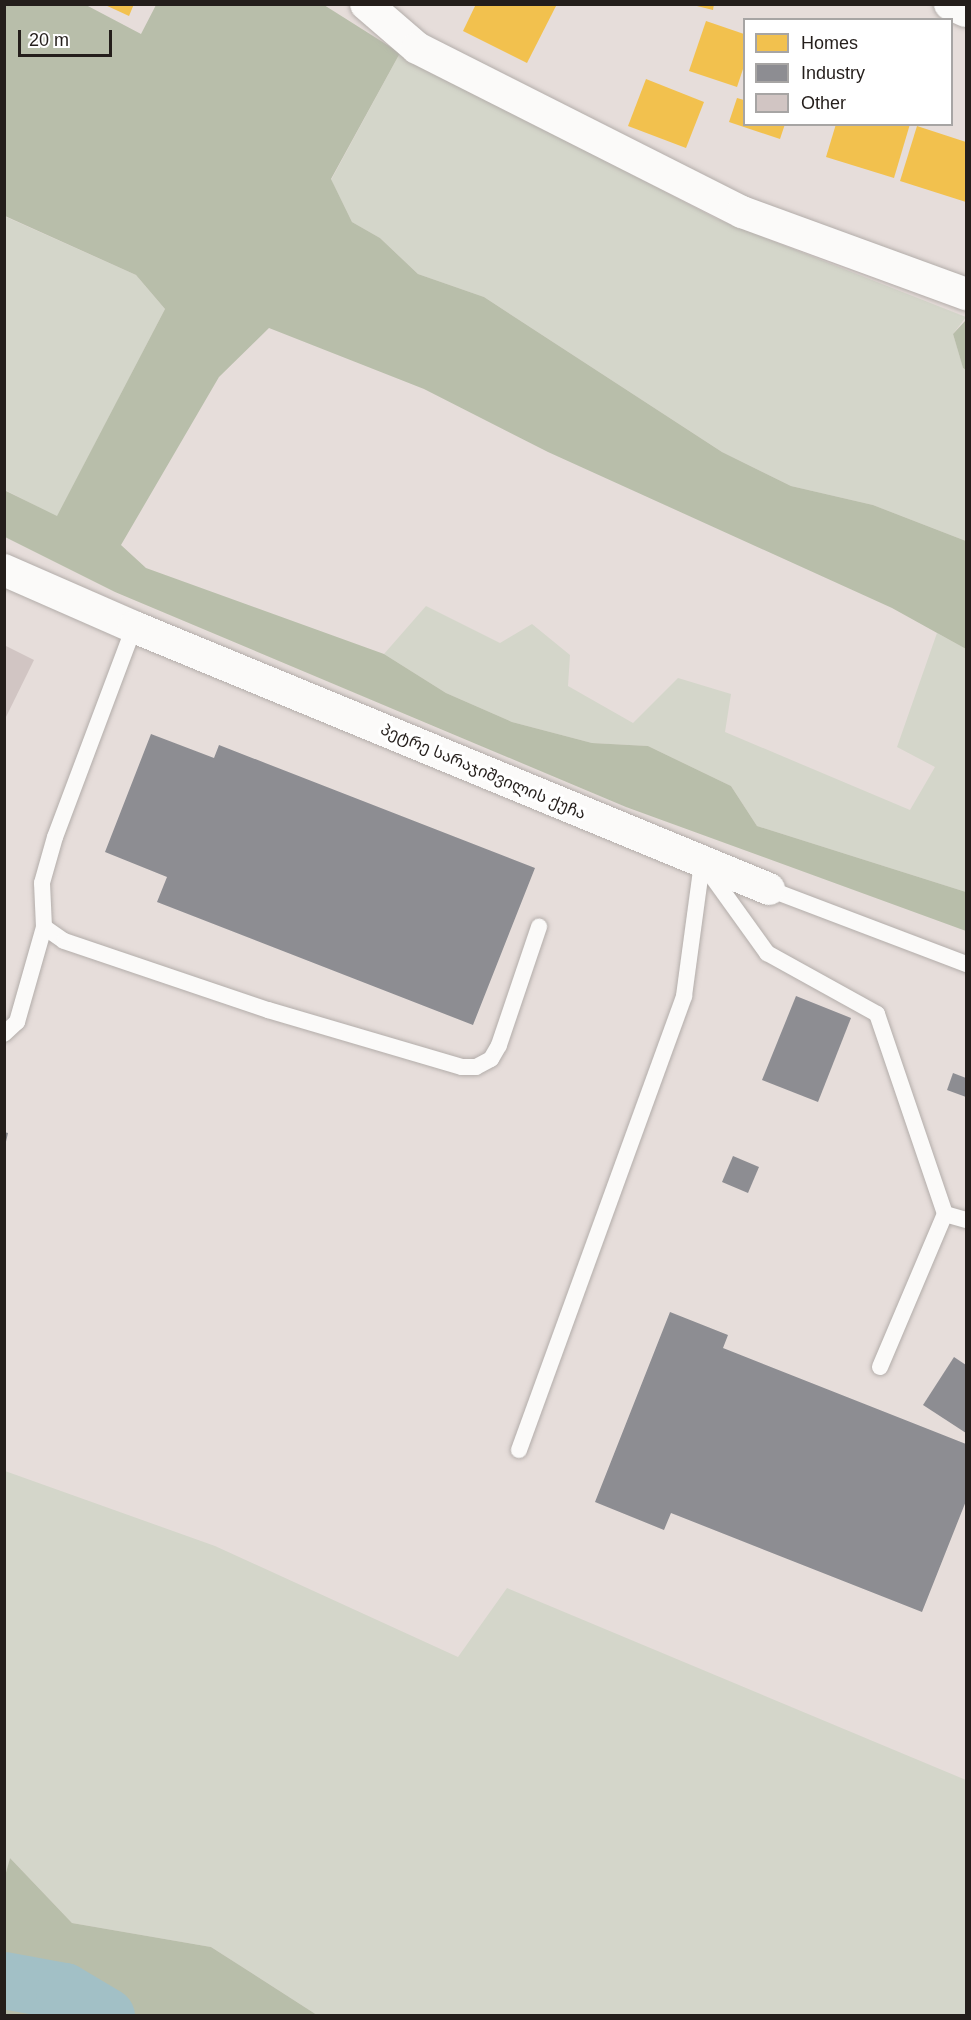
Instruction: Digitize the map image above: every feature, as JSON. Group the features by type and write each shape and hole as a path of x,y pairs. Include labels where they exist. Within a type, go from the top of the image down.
{"street":[{"path":"366,4 417,48 742,212 966,294"},
{"path":"950,4 966,11"},
{"name":"პეტრე სარაჯიშვილის ქუჩა","path":"4,570 134,627 769,889"}],"lane":[{"path":"4,1034 17,1022 44,927 42,883 55,837 134,627"},
{"path":"702,863 767,953 877,1014 945,1214 880,1366"},
{"path":"519,1450 684,996 702,863"},
{"name":"პეტრე სარაჯიშვილის ქუჩა","path":"769,889 966,964"},
{"path":"44,927 64,941 268,1010 462,1067 476,1067 491,1059 499,1045 539,927"},
{"path":"945,1214 966,1220"}],"shaded area":[{"path":"400,53 717,219 966,317 953,334 963,368 966,370 966,541 873,505 791,486 722,452 484,297 418,274 380,238 352,222 331,180"},
{"path":"4,216 136,275 165,309 57,517 5,490"},
{"path":"426,606 500,643 532,624 570,655 568,686 633,723 678,678 731,694 725,732 910,810 935,767 897,747 937,633 966,649 966,892 757,826 731,786 648,746 592,743 512,722 446,693 384,654"},
{"path":"5,1471 215,1546 458,1657 507,1588 966,1780 966,2015 317,2015 211,1947 72,1923 10,1858 5,1880"}],"green space":[{"path":"5,5 86,5 141,34 156,5 324,5 400,53 331,179 352,222 380,238 418,274 484,297 722,452 791,486 873,505 966,541 966,649 892,608 548,452 424,389 269,328 219,377 121,545 146,568 384,654 446,693 512,722 592,743 648,746 731,786 757,826 966,892 966,931 626,807 115,592 5,537 4,490 57,516 165,309 136,275 5,216"},
{"path":"966,320 966,370 963,368 953,334"},
{"path":"10,1858 72,1923 211,1947 317,2015 5,2015 4,1880"}],"building: Homes":[{"path":"103,4 134,4 129,16"},
{"path":"476,4 557,4 527,63 463,31"},
{"path":"689,4 714,4 713,10"},
{"path":"706,21 743,34 743,69 737,87 689,71"},
{"path":"646,79 704,102 686,148 628,126"},
{"path":"737,98 743,100 743,126 784,126 780,139 729,122"},
{"path":"835,126 909,126 894,178 826,157"},
{"path":"917,126 966,142 966,202 900,181"}],"building: Industry":[{"path":"151,734 214,758 219,745 535,868 473,1025 157,902 167,877 105,852"},
{"path":"796,996 851,1018 818,1102 762,1080"},
{"path":"953,1073 966,1078 966,1097 947,1090"},
{"path":"4,1132 8,1133 5,1146 4,1146"},
{"path":"733,1156 759,1167 748,1193 722,1182"},
{"path":"670,1312 728,1335 723,1348 966,1444 966,1501 922,1612 671,1513 664,1530 595,1502"},
{"path":"954,1357 966,1365 966,1433 923,1405"}],"building: Other":[{"path":"4,645 34,660 4,721"}],"waterway":[{"path":"4,1980 64,1991 106,2016"}]}
